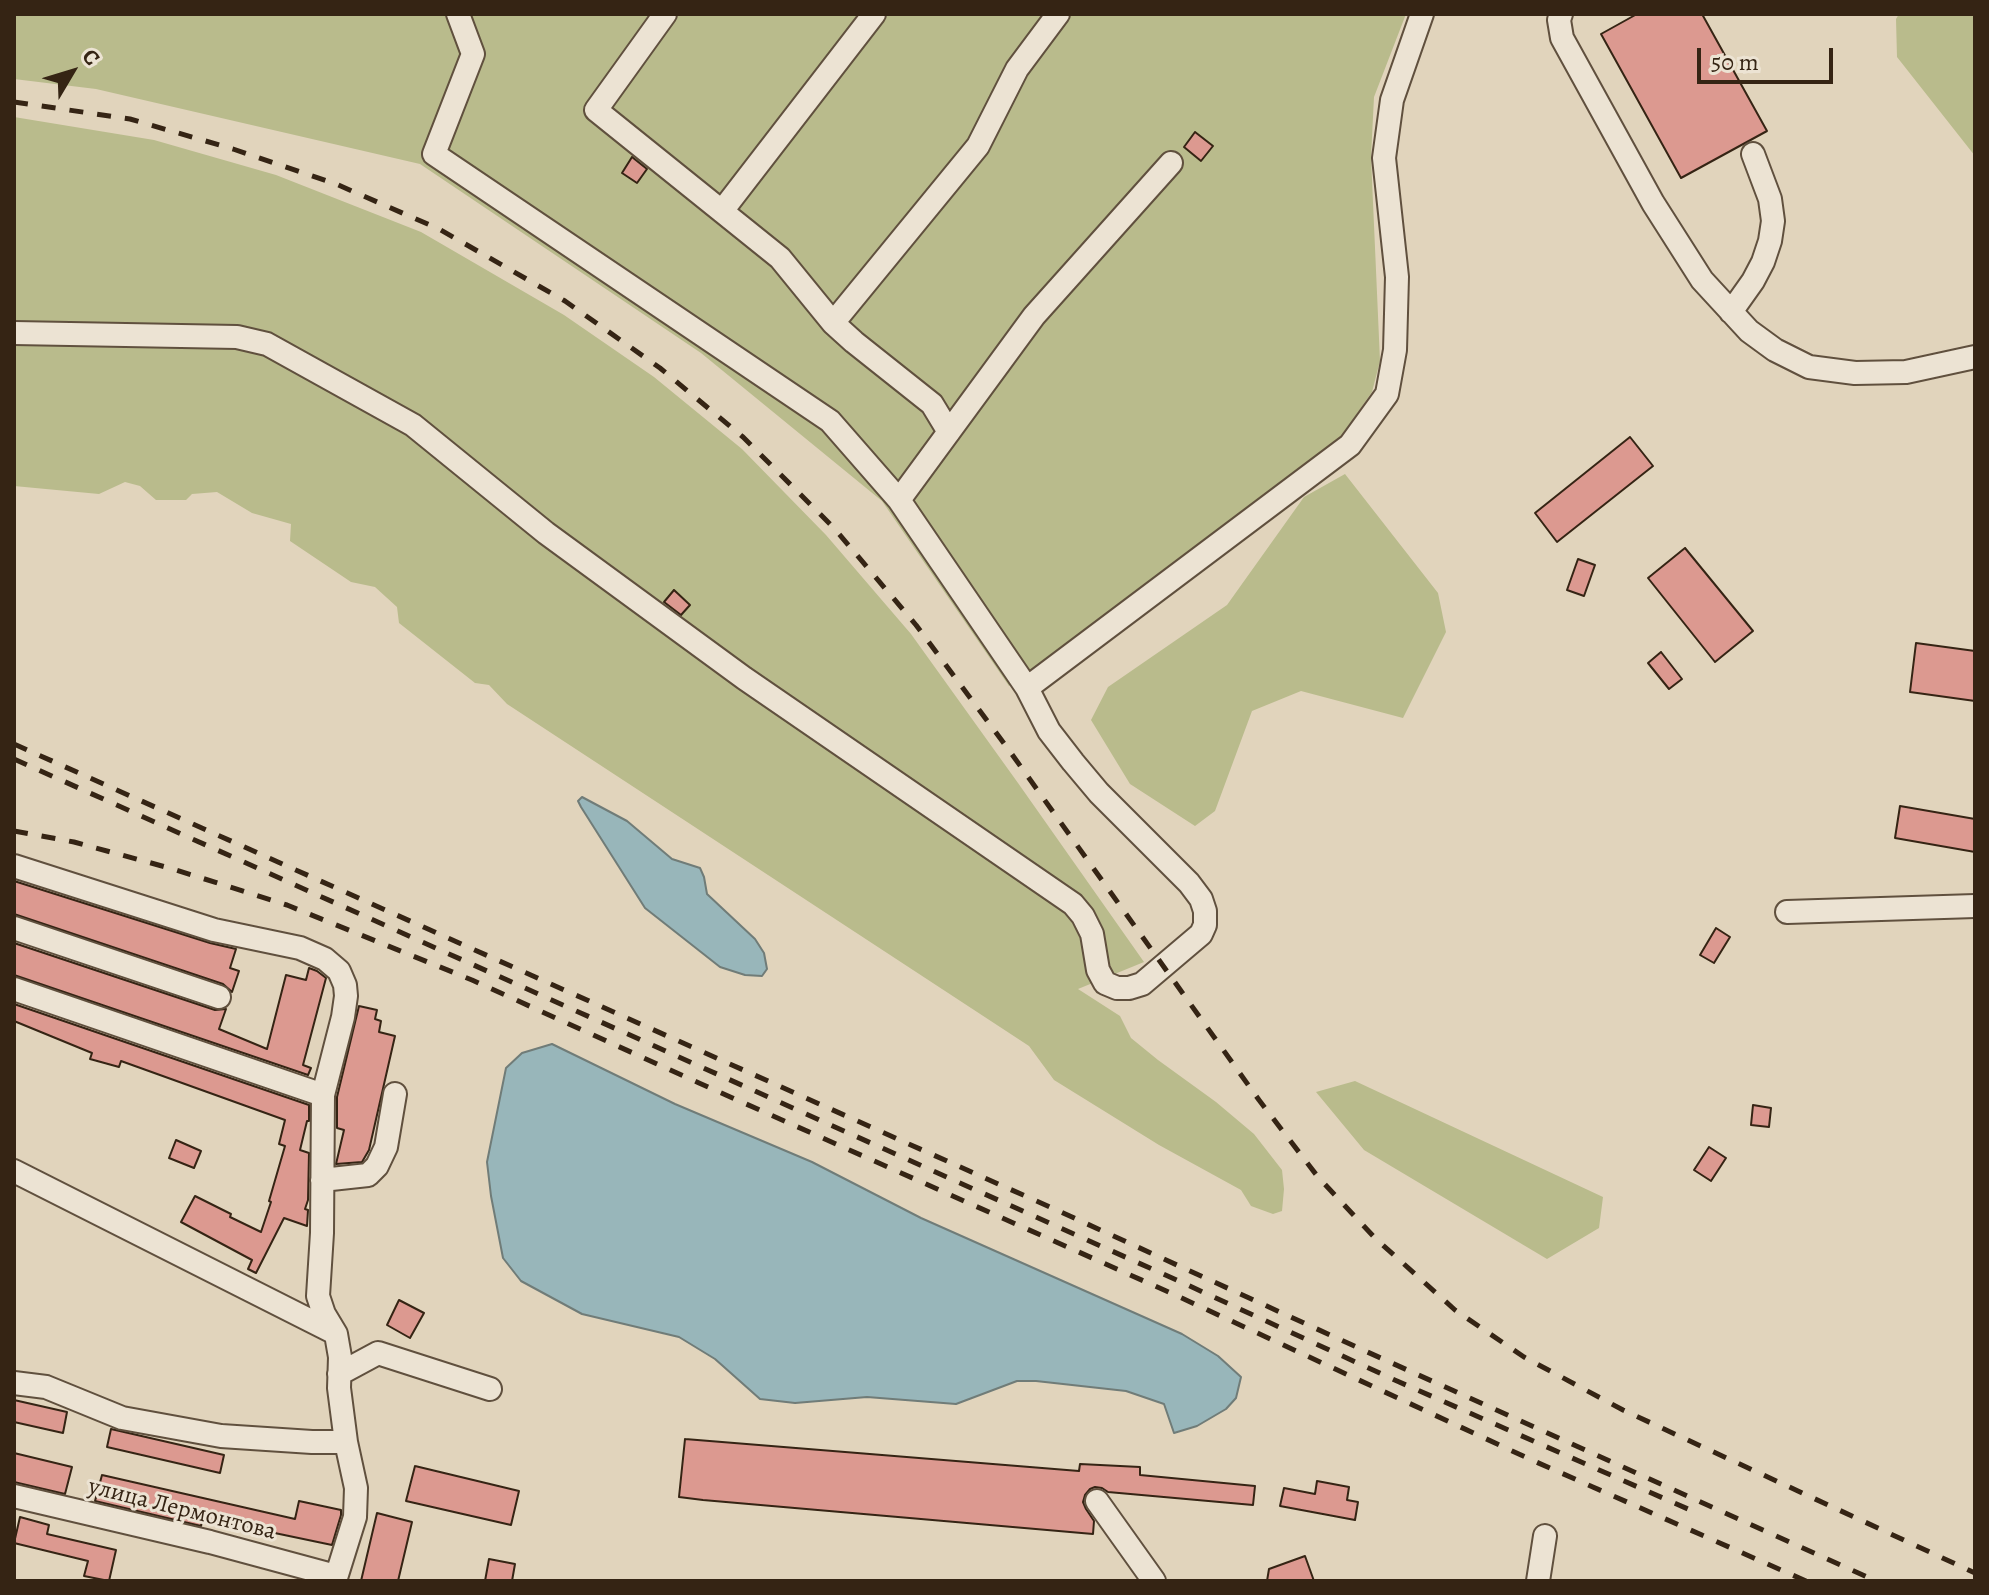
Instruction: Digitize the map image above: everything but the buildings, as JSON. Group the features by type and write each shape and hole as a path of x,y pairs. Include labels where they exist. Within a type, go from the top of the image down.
{"street":[{"path":"14,333 237,337 252,340 267,344 413,425 546,533 744,678 1073,904 1092,934 1098,970 1105,983 1117,988 1142,984 1201,934 1205,911 1201,899 1189,883 1099,793 1049,731 1027,688 899,500 830,421 434,154 473,54 458,14"},
{"path":"665,14 596,110 780,258 833,323 932,404 949,432"},
{"path":"722,211 874,14"},
{"path":"833,323 978,146 1017,69 1058,14"},
{"path":"1027,688 1350,445 1387,394 1395,350 1397,277 1384,158 1392,100 1422,14"},
{"path":"1561,14 1562,38 1653,203 1702,280 1749,331 1775,350 1809,367 1855,373 1906,372 1975,357"},
{"path":"1731,312 1763,262 1773,221 1770,199 1753,154"},
{"path":"899,500 1034,316 1171,163"},
{"path":"14,866 214,930 300,948 325,959 339,971 346,996 323,1095 322,1233 318,1296 336,1334 346,1442 356,1488 355,1517 335,1578"},
{"path":"1787,912 1975,906"},
{"path":"14,928 219,997"},
{"path":"14,989 323,1095"},
{"path":"322,1180 368,1175 377,1166 386,1147 395,1094"},
{"path":"14,1171 336,1334"},
{"path":"339,1374 378,1353 490,1389"},
{"path":"14,1383 46,1387 122,1418 221,1436 346,1442"},
{"name":"улица Лермонтова","path":"14,1496 210,1542 335,1578"},
{"path":"1097,1501 1154,1581"},
{"path":"1538,1581 1545,1536"}],"green space":[{"path":"14,14 1406,14 1374,97 1371,157 1380,361 1372,392 1337,442 1223,532 1009,686 882,501 701,353 420,164 96,89 14,79"},
{"path":"1899,14 1975,14 1975,156 1897,57 1896,19"},
{"path":"14,117 154,140 276,175 421,232 564,315 654,377 742,449 826,535 911,634 1144,962 1078,989 1120,1016 1131,1038 1254,1134 1282,1170 1282,1211 1273,1214 1251,1206 1241,1190 1159,1145 1054,1080 1029,1046 507,704 489,685 475,683 399,623 397,607 375,587 351,582 290,541 291,524 252,513 217,492 192,494 186,500 156,500 140,486 125,482 99,494 14,486"},
{"path":"1345,474 1438,593 1446,632 1403,718 1301,691 1252,711 1215,811 1195,826 1130,784 1091,720 1108,687 1227,605 1304,497"},
{"path":"1355,1081 1603,1197 1599,1228 1547,1259 1364,1150 1316,1092"}],"water":[{"path":"582,797 627,821 672,859 700,868 707,894 755,939 764,953 767,969 762,976 745,975 720,967 645,908 581,807 578,801"},
{"path":"552,1044 675,1104 812,1162 921,1218 1182,1334 1218,1356 1241,1377 1236,1398 1226,1409 1197,1426 1174,1433 1164,1404 1126,1391 1036,1381 1017,1381 956,1404 867,1397 795,1403 760,1399 715,1359 679,1337 582,1314 521,1281 503,1258 487,1162 506,1068 522,1053"}],"railway":[{"path":"14,102 130,119 336,184 439,229 565,301 660,368 743,437 834,528 916,625 1259,1100 1318,1177 1375,1238 1455,1310 1524,1357 1623,1410 1975,1573"},
{"path":"14,744 1061,1212 1876,1581"},
{"path":"14,759 1697,1513"},
{"path":"14,831 74,842 287,905 472,980 1806,1581"}]}
